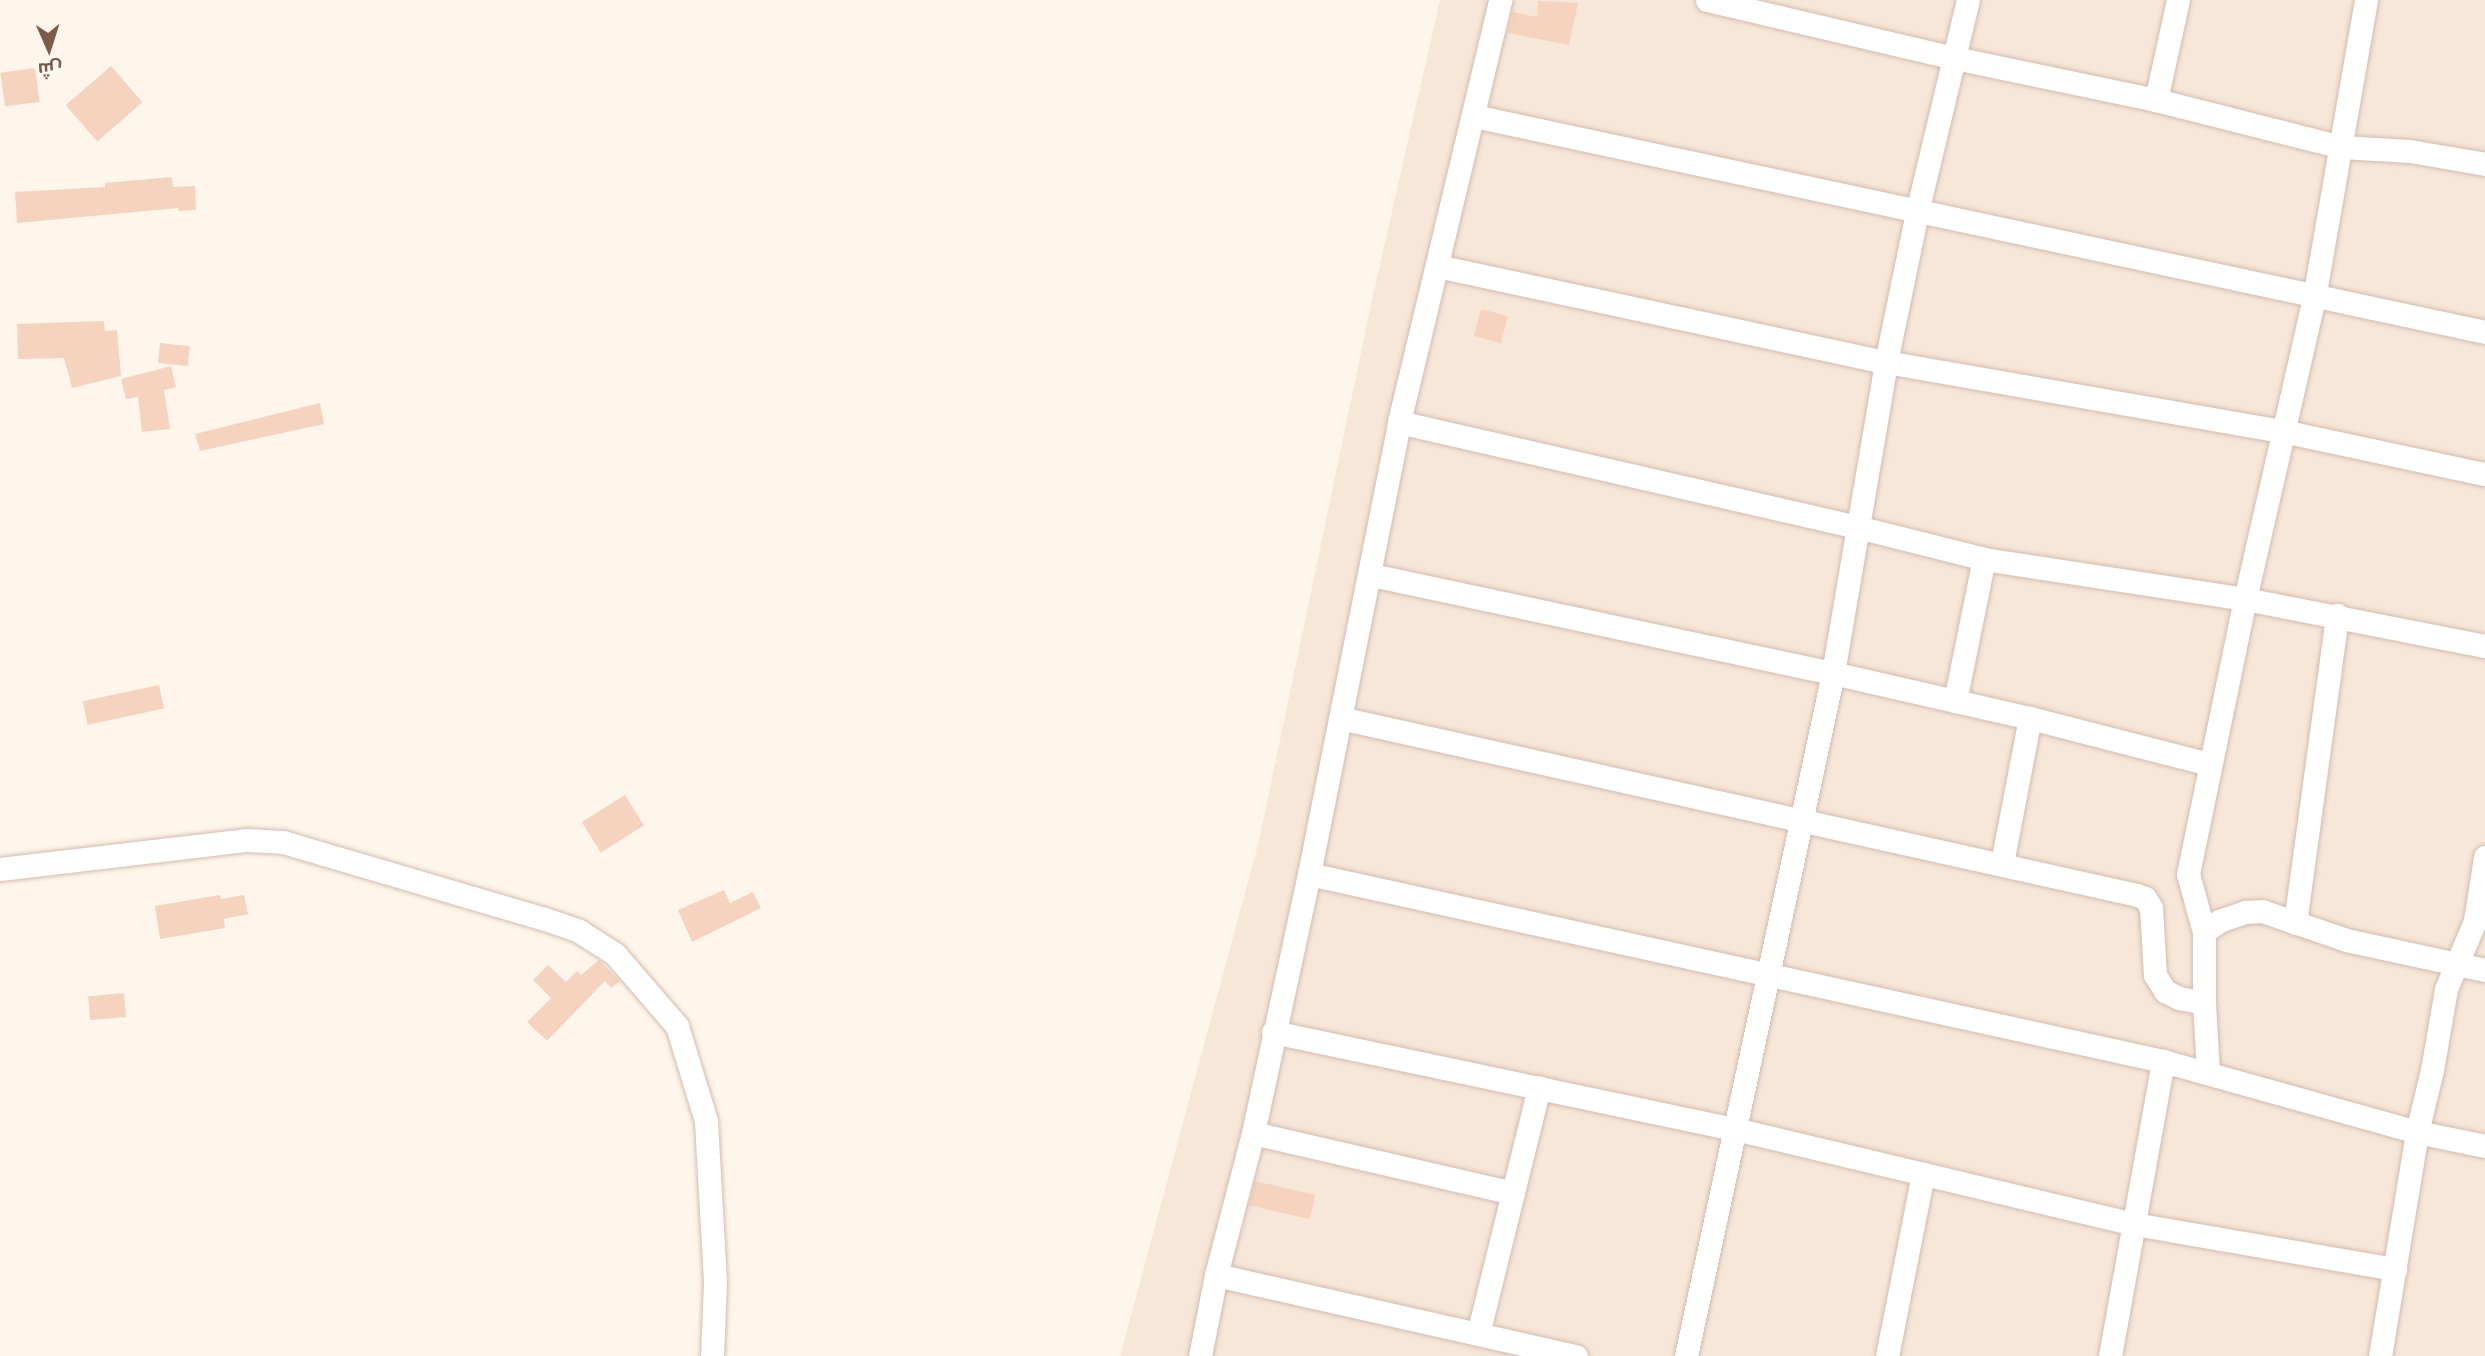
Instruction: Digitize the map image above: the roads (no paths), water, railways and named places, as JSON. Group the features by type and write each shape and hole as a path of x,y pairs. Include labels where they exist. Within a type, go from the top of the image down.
{"street":[{"path":"1200,1356 1216,1275 1253,1133 1309,874 1339,718 1371,575 1399,422 1500,0"},
{"path":"1707,0 1762,6 1955,58 2156,100 2342,147 2410,150 2485,164"},
{"path":"1686,1356 1833,673 1886,362 1917,212 1968,0"},
{"path":"2156,100 2178,0"},
{"path":"2208,1072 2204,932 2188,874 2245,599 2314,298 2342,147 2365,0"},
{"path":"1474,116 2314,298 2485,332"},
{"path":"1437,266 1886,362 2282,431 2485,474"},
{"path":"1399,422 1857,527 1984,559 2245,599 2485,646"},
{"path":"1955,701 1984,559"},
{"path":"1371,575 1833,673 2030,718 2210,764"},
{"path":"2295,923 2337,615"},
{"path":"1339,718 2002,863 2145,898 2151,908 2155,975 2165,991 2179,998 2204,1003"},
{"path":"2002,863 2030,718"},
{"path":"0,869 247,840 283,842 542,918 579,931 615,954 677,1026 706,1121 715,1282 712,1356"},
{"path":"2380,1356 2417,1132 2432,1070 2446,989 2475,921 2485,857"},
{"path":"1309,874 2163,1061 2417,1132 2485,1146"},
{"path":"2204,932 2219,921 2245,912 2262,911 2282,915 2295,923 2346,940 2485,970"},
{"path":"1273,1032 1735,1129 2134,1224 2395,1269"},
{"path":"2110,1356 2163,1061"},
{"path":"1478,1334 1539,1087"},
{"path":"1253,1133 1513,1193"},
{"path":"1887,1356 1923,1174"},
{"path":"1216,1275 1576,1356"}]}
